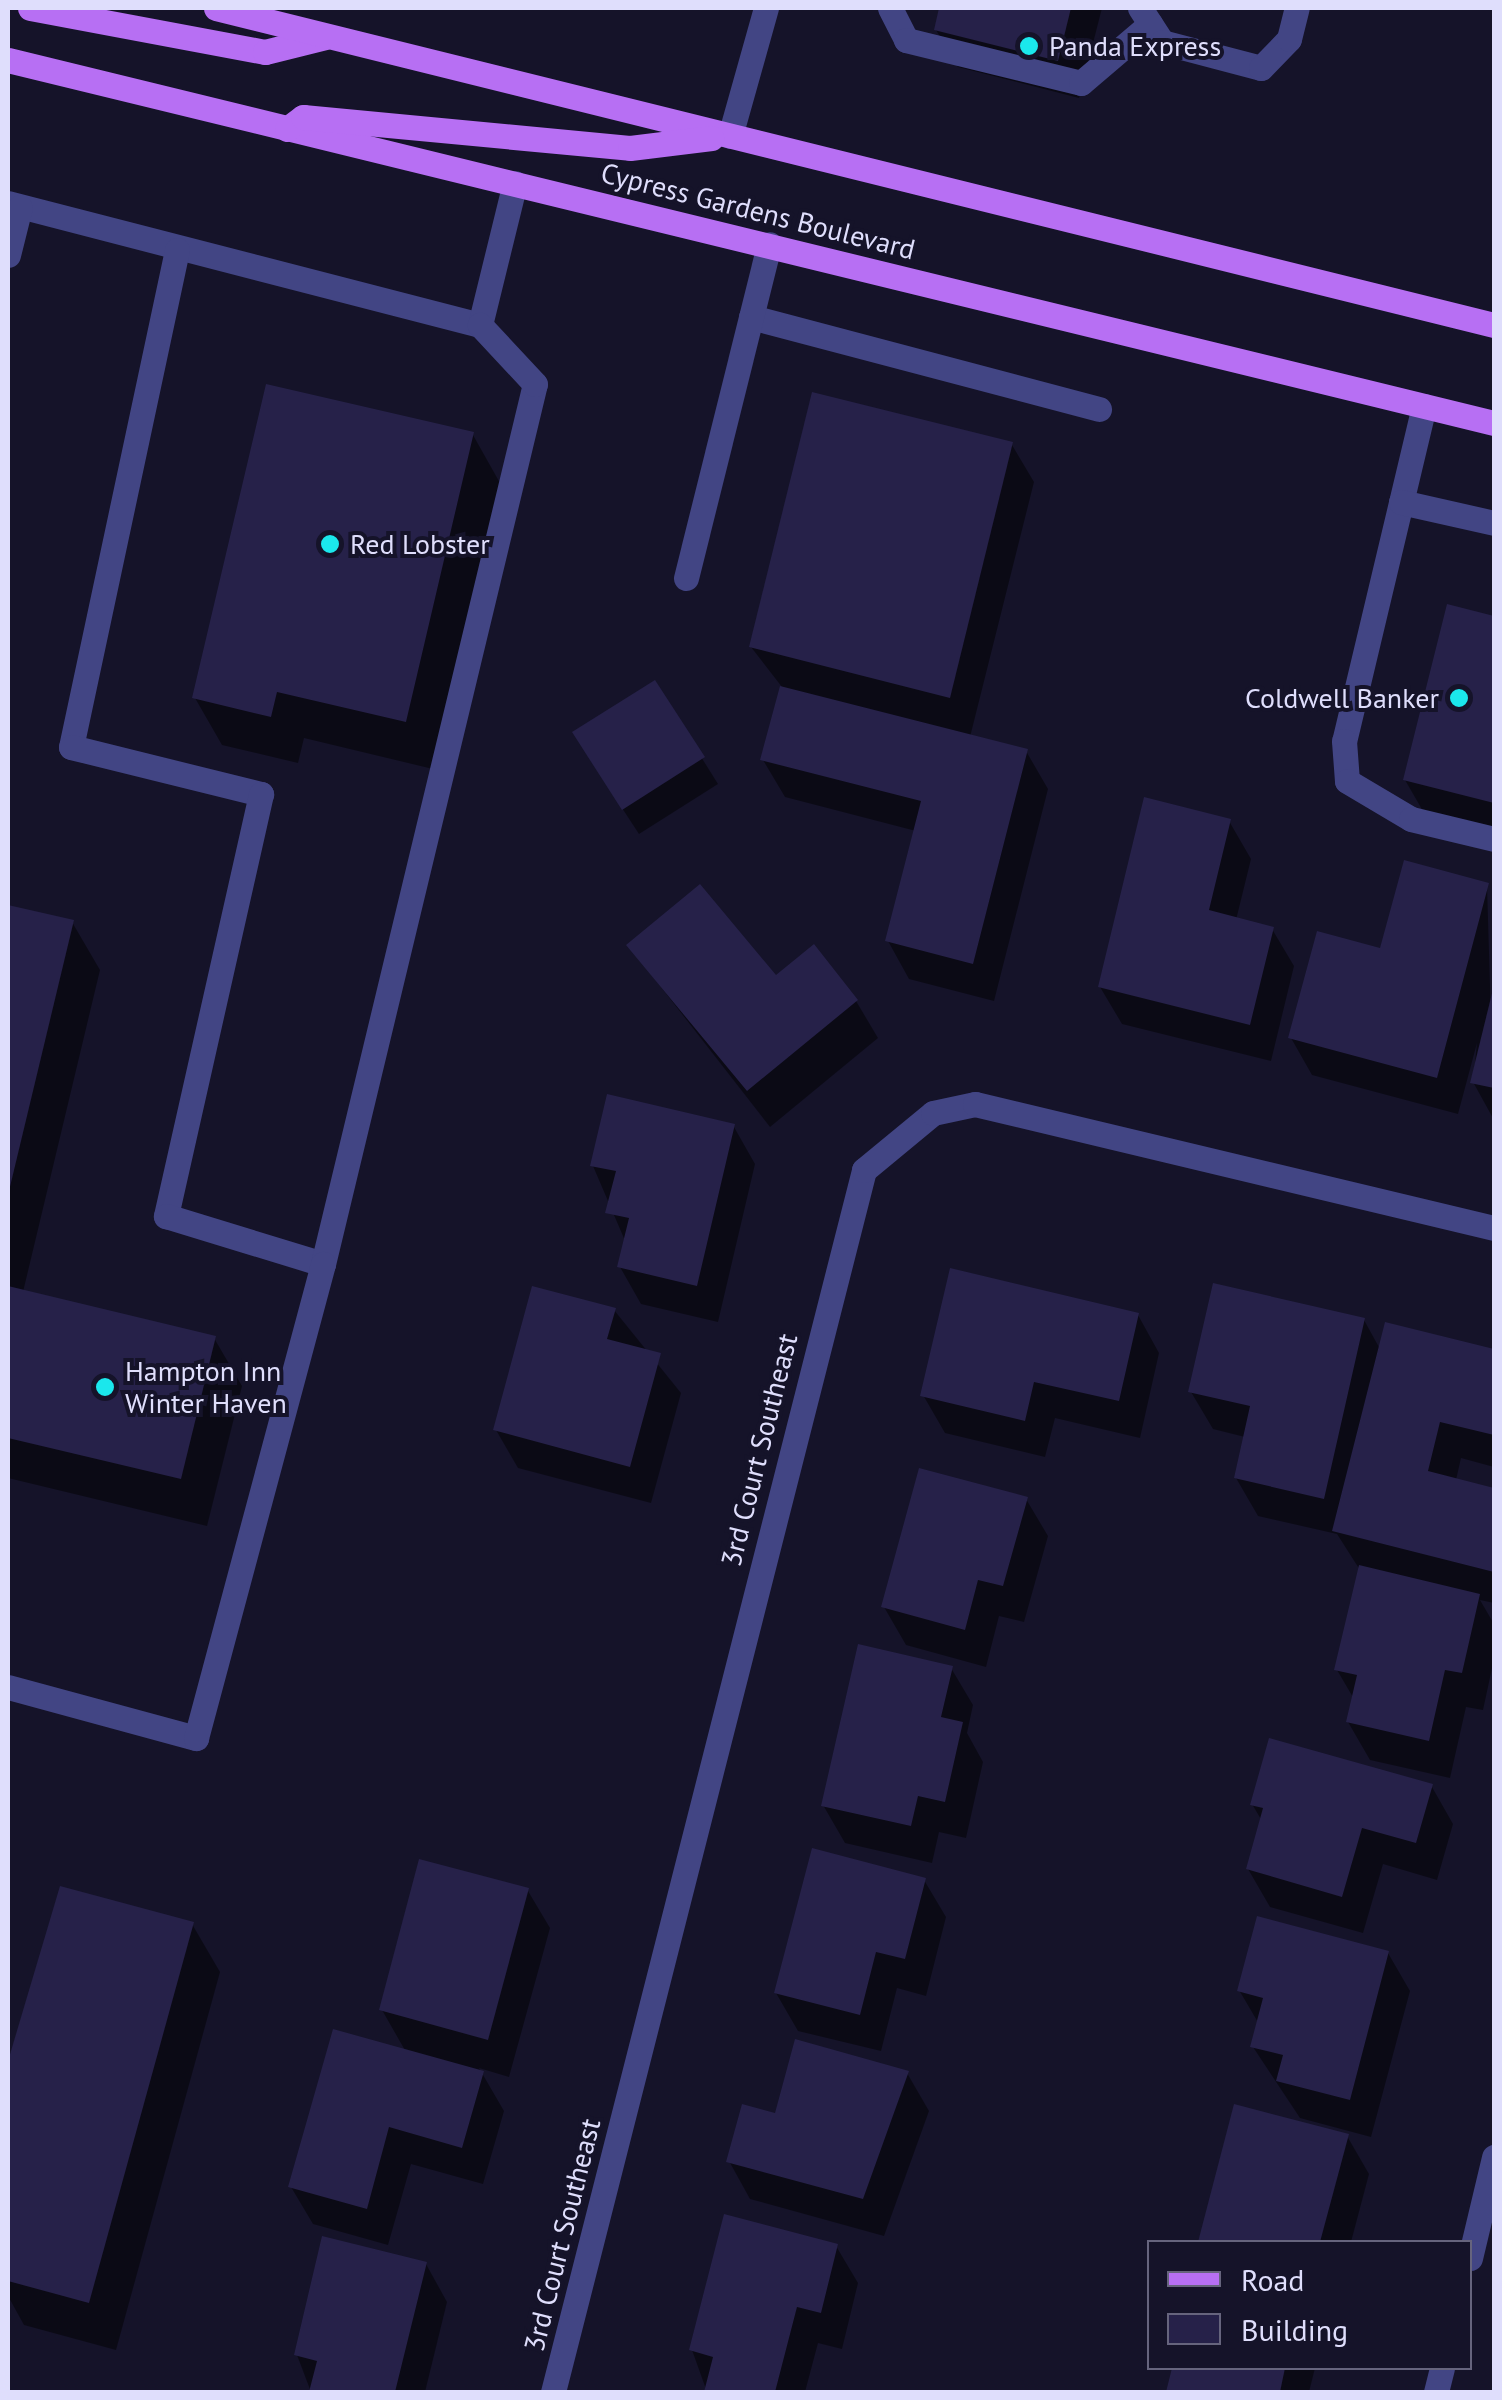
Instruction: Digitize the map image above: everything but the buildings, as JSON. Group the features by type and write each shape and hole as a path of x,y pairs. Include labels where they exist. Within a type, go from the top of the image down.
{"main road":[{"path":"30,8 265,52 330,36"},
{"path":"216,8 1494,325"},
{"name":"Cypress Gardens Boulevard","path":"8,60 1494,423"},
{"path":"287,128 303,117 386,121 630,148 730,136"}],"street":[{"path":"730,136 766,8"},
{"path":"890,8 906,40 1081,83 1145,16 1162,42 1261,68 1290,39 1297,8"},
{"path":"480,325 515,183"},
{"path":"8,254 14,205 480,325 535,384 323,1264 196,1738 8,1686"},
{"path":"686,578 769,244"},
{"path":"177,250 71,746 261,794 166,1216 323,1264"},
{"path":"751,316 1099,409"},
{"path":"1424,406 1344,741 1347,781 1411,819 1494,839"},
{"path":"1400,502 1494,523"},
{"name":"3rd Court Southeast","path":"553,2392 864,1170 933,1112 975,1104 1494,1228"},
{"path":"1472,2250 1494,2157"}],"place":[{"name":"Panda Express","path":"1029,46"},
{"name":"Red Lobster","path":"330,544"},
{"name":"Coldwell Banker","path":"1459,698"},
{"name":"Hampton Inn Winter Haven","path":"105,1387"}]}
